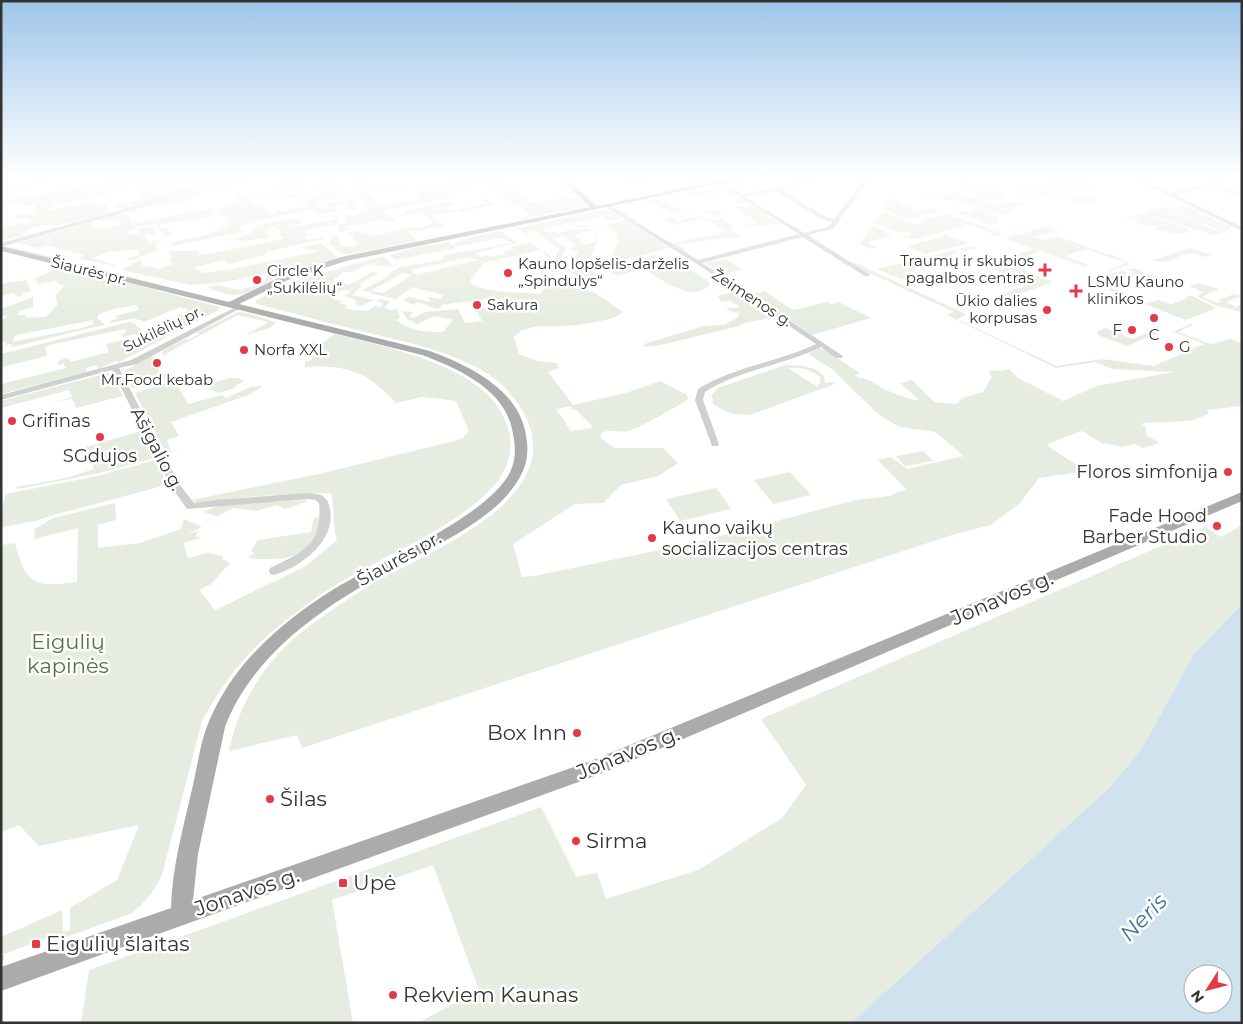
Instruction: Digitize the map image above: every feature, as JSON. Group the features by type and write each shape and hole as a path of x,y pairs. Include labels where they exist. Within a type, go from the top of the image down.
{"main road":[{"name":"Sukilėlių pr.","path":"238,304 285,283 367,255 514,225"},
{"name":"Šiaurės pr.","path":"2,245 426,353 462,367 476,375 494,390 514,414 521,440 521,459 513,479 488,506 460,526 368,575 321,604 276,641 250,669 227,704 216,726 188,855 182,896 182,915"},
{"name":"Jonavos g.","path":"1,979 596,767 1046,580 1242,496"}],"street":[{"path":"2,245 74,225"},
{"name":"Žeimenos g.","path":"638,225 698,262 840,356"},
{"path":"786,225 868,275"},
{"path":"698,262 803,236 830,228 833,225"},
{"name":"Sukilėlių pr.","path":"116,368 134,362 238,304"},
{"path":"715,444 699,400 701,391 715,382 802,353 821,344"},
{"path":"1,398 116,368"},
{"name":"Ašigalio g.","path":"116,368 175,485 191,507 215,503 308,496 318,497 324,502 326,511 321,539 303,556 274,571"}],"green space":[{"path":"17,225 59,225 37,226 20,234 25,236 1,240 1,227"},
{"path":"81,225 92,225 95,228 121,226 120,225 133,225 136,229 127,231 130,235 140,233 137,229 152,226 158,233 144,236 149,242 163,240 154,243 159,250 133,260 125,259 140,255 137,249 109,252 93,258 118,266 113,266 79,258 84,255 46,245 38,248 19,243"},
{"path":"136,225 151,225 138,227"},
{"path":"157,225 160,225 161,228 166,227 173,235 165,237"},
{"path":"227,225 242,225 239,226 242,229 239,229 240,231 252,232 235,233 173,246 171,243 216,232 218,231 216,227"},
{"path":"259,225 295,225 292,226 296,227 307,225 332,225 304,231 308,235 304,236 307,240 326,237 324,239 265,252 267,254 229,264 224,260 193,268 204,273 233,269 314,252 316,251 314,249 308,250 305,247 278,253 321,243 337,257 287,276 268,273 225,282 191,285 121,270 140,260 144,267 151,266 157,269 173,264 168,259 173,257 167,251 197,251 200,253 197,254 202,255 284,238 278,233 282,232 275,227 265,230 269,234 269,238 235,242 241,241 235,240 252,232"},
{"path":"340,225 357,225 343,228 352,230 337,231"},
{"path":"428,225 444,226 408,232 417,241 346,255 329,244 332,237 337,236 340,245 350,247 359,244 348,233 358,231 360,234 364,233 373,236 412,227 424,227"},
{"path":"532,225 560,225 542,229 547,232 555,231 558,233 567,231 566,228 570,230 589,228 593,232 589,231 574,235 582,240 579,241 585,245 595,242 598,237 593,234 599,237 589,261 590,266 588,267 602,277 583,280 588,292 592,291 623,312 592,323 527,328 514,337 519,354 538,361 556,363 559,368 548,372 573,405 626,393 660,381 687,395 688,399 634,429 601,433 601,438 614,448 663,448 678,463 658,476 621,485 603,503 575,504 513,544 522,577 689,544 856,500 889,496 906,489 878,460 891,457 907,469 964,456 935,432 900,427 877,413 832,369 808,354 819,348 860,373 855,375 859,378 869,380 892,393 919,400 900,383 912,380 934,402 957,404 962,398 983,392 992,377 988,371 1009,369 1018,378 1063,401 1096,386 1174,372 1112,369 1096,362 1056,368 947,315 954,312 872,274 869,275 848,263 854,262 965,314 957,319 1056,366 1102,359 1154,366 1204,344 1175,332 1170,333 1191,324 1193,325 1178,332 1211,344 1230,339 1242,343 1242,406 1207,410 1209,414 1190,421 1143,423 1146,428 1146,435 1160,443 1143,448 1135,444 1122,447 1103,444 1082,431 1047,444 1086,471 1039,478 1020,503 991,525 955,534 302,748 297,735 229,751 238,718 253,688 284,648 331,610 367,587 452,541 482,522 508,500 526,475 533,448 526,417 517,401 504,387 482,370 433,350 260,305 256,303 256,300 302,279 383,256 392,267 368,264 351,272 343,272 333,280 349,285 372,272 379,273 359,284 362,285 352,295 374,300 361,306 357,305 355,300 344,296 352,291 341,290 333,296 335,298 333,299 342,301 339,303 347,305 345,307 348,307 345,309 367,311 375,306 380,307 383,305 383,303 377,301 379,299 390,301 385,308 391,310 397,308 400,317 396,320 412,328 431,332 443,332 453,320 434,316 417,324 406,318 402,311 414,312 408,317 414,318 424,312 458,309 465,323 482,321 476,310 490,307 486,299 441,305 442,307 437,309 417,302 413,305 403,300 409,297 430,302 431,300 427,299 430,297 439,299 444,295 412,287 396,299 369,293 372,291 383,293 412,275 403,273 368,292 362,290 389,276 387,275 400,267 442,260 445,255 513,243 499,238 461,246 452,243 499,230 518,243 475,253 481,257 488,255 491,257 506,254 504,252 511,250 510,247 530,243 541,250 484,263 469,281 473,285 490,290 539,294 553,282 541,272 550,259 542,252 552,257 543,272 556,282 562,279 581,278 568,270 578,251 569,249 576,245 564,236 553,238 566,248 553,272 550,269 559,249 534,230 526,232 536,240 517,228","holes":["469,257 477,260 416,275 411,270","572,406 571,409 576,410 592,426 591,428 571,431 556,409"]},
{"path":"571,225 595,225 577,228"},
{"path":"605,225 633,225 669,248 620,261 635,271 618,276 610,272 621,269 610,261 619,240 616,235 619,234"},
{"path":"716,225 730,225 735,229 730,230 741,236 678,244 687,252 666,241 674,243 729,232"},
{"path":"752,225 771,225 744,227"},
{"path":"880,225 963,225 967,227 958,227 914,240 904,236 911,236 909,235 912,233 907,231 901,233"},
{"path":"967,225 978,225 1003,234 1008,233 996,236"},
{"path":"1143,225 1176,225 1190,231 1178,233 1156,229 1160,227 1154,225 1149,227"},
{"path":"1181,225 1203,225 1222,233 1214,235"},
{"path":"1206,225 1225,225 1232,228 1224,232"},
{"path":"873,226 894,235 867,242 877,247 870,249 860,244"},
{"path":"1048,226 1059,230 1034,237 1043,240 1058,236 1108,255 1111,254 1130,264 1107,272 1127,263 1086,249 1065,256 1089,265 1084,267 1042,251 1017,259 1011,256 1034,249 1007,239 999,240"},
{"path":"942,234 969,243 926,254 907,246 944,236"},
{"path":"449,242 456,248 396,260 390,255 416,247"},
{"path":"970,246 976,248 961,252 963,251 958,249"},
{"path":"12,247 180,289 6,248"},
{"path":"1189,248 1212,255 1204,257 1191,253 1168,262 1151,261"},
{"path":"954,250 959,253 913,266 912,269 916,271 902,272 912,277 901,279 877,269"},
{"path":"656,255 670,257 709,282 710,285 692,292 681,289 660,279 633,260"},
{"path":"994,257 1053,282 997,302 995,297 1030,284 977,262 947,271 987,258"},
{"path":"726,259 743,270 721,274 705,263"},
{"path":"64,266 100,277 98,279 122,281 220,307 215,312 172,333 154,327 189,310 180,307 144,322 134,318 111,323 110,321 119,318 114,316 139,310 136,305 109,310 98,315 97,318 105,325 12,347 11,344 6,345 5,341 1,342 1,320 7,317 6,315 1,316 1,309 33,297 33,307 19,311 18,315 25,315 27,318 46,317 58,304 55,296 64,286 56,281 38,284 35,278","holes":["93,320 94,324 82,328 12,342 17,335"]},
{"path":"1134,268 1161,280 1157,282 1137,276 1119,280 1106,286 1148,303 1159,300 1171,304 1188,298 1186,296 1193,296 1216,308 1186,320 1095,285 1098,283 1095,282 1101,280 1101,277 1123,270 1127,274 1134,272 1125,269"},
{"path":"273,275 277,277 244,294 229,295 207,287 218,285 242,291 242,289 255,286 266,280 266,277"},
{"path":"26,280 31,291 22,293 22,296 18,297 13,293 1,296 1,284"},
{"path":"1198,283 1219,289 1202,297 1218,303 1221,301 1219,300 1234,294 1241,296 1226,302 1236,307 1242,304 1242,312 1217,306 1197,296 1203,292 1189,286"},
{"path":"737,291 774,315 739,326 656,346 642,347 647,343 704,326 724,325 737,318 740,313 729,311 726,308 737,308 739,306 730,301 721,302 717,296"},
{"path":"764,291 793,310 827,302 831,304 839,302 871,318 812,335 751,294"},
{"path":"238,312 251,314 276,323 270,328 249,334 246,333 252,332 268,322 238,315 165,354 168,355 162,355 163,351 185,339 188,340 200,334 196,333"},
{"path":"129,322 134,323 143,332 123,337 122,334 127,332 125,329 49,345 45,347 47,356 3,367 1,354"},
{"path":"1105,328 1132,339 1153,331 1150,329 1158,333 1127,346 1098,335 1097,332"},
{"path":"157,332 167,337 119,362 116,361 98,369 96,365 86,368 87,372 1,394 1,384 66,368 64,364 57,365 60,360 68,358 70,362 109,352 106,344"},
{"name":"Eigulių kapinės","path":"335,334 412,355 439,365 465,378 486,393 502,413 510,437 509,458 506,468 495,485 472,506 434,532 352,575 313,600 278,626 237,668 213,701 202,721 162,875 146,900 132,913 53,942 51,937 4,954 1,951 1,937 62,910 63,932 70,930 70,908 117,880 139,825 39,846 19,825 1,832 1,545 15,543 23,568 28,576 34,580 42,583 63,584 77,582 78,528 34,539 35,529 53,518 115,503 116,520 98,525 98,548 140,543 181,529 184,519 202,527 187,534 198,531 196,536 201,538 183,543 188,558 208,553 223,556 223,559 230,563 211,584 199,590 215,610 306,566 337,540 331,493 256,496 197,503 192,500 323,473 462,439 469,431 456,401 422,397 396,403 376,384 356,372 333,367 305,367 305,362 312,360 312,357 300,344 314,342 321,344"},
{"path":"152,356 159,360 154,362 161,375 167,373 170,379 132,388 124,371"},
{"path":"785,365 803,366 816,370 824,377 825,383 831,382 835,384 750,415 734,414 713,404 712,395 718,388","holes":["788,368 801,368 813,372 820,377 820,384 817,387"]},
{"path":"108,373 112,375 123,396 76,408 72,398 42,406 72,397 69,390 1,408 1,401"},
{"path":"239,378 243,382 236,385 235,388 218,393 209,388 212,383"},
{"path":"167,383 177,385 188,404 222,395 226,398 251,387 263,386 248,395 171,422 179,436 167,440 171,451 184,449 166,453 135,393"},
{"path":"141,431 154,458 100,473 18,489 16,487 66,478 94,469 86,447"},
{"path":"923,451 933,461 905,466 896,456"},
{"path":"155,460 166,480 159,487 36,521 1,527 1,510 6,494 97,476"},
{"path":"790,472 811,495 773,504 754,480"},
{"path":"716,488 731,509 680,521 666,499"},
{"path":"307,500 285,509 277,505 256,511 234,508 217,516 203,512 219,505"},
{"path":"322,517 316,537 304,551 286,558 248,558 254,552 251,551 258,540 311,532 314,518"},
{"path":"1242,525 1242,604 1194,654 1141,750 1108,789 851,1023 418,1023 479,990 433,865 332,900 353,1023 81,1023 89,970 541,807 576,877 597,873 606,899 698,870 782,818 806,785 761,719 1205,527 1221,537"},
{"path":"4,954 4,960 1,961 1,955"}],"water":[{"name":"Neris","path":"1242,604 1242,1023 851,1023 1108,789 1141,750 1194,654"}],"place":[{"name":"Traumų ir skubios pagalbos centras","path":"1045,270"},
{"name":"Kauno lopšelis-darželis „Spindulys“","path":"508,273"},
{"name":"Circle K „Sukilėlių“","path":"257,280"},
{"name":"LSMU Kauno klinikos","path":"1076,291"},
{"name":"Sakura","path":"477,305"},
{"name":"Ūkio dalies korpusas","path":"1047,310"},
{"name":"C","path":"1154,318"},
{"name":"F","path":"1132,330"},
{"name":"G","path":"1169,347"},
{"name":"Norfa XXL","path":"244,350"},
{"name":"Mr.Food kebab","path":"157,363"},
{"name":"Grifinas","path":"12,421"},
{"name":"SGdujos","path":"100,437"},
{"name":"Floros simfonija","path":"1228,472"},
{"name":"Fade Hood Barber Studio","path":"1217,526"},
{"name":"Kauno vaikų socializacijos centras","path":"652,538"},
{"name":"Box Inn","path":"577,733"},
{"name":"Šilas","path":"270,799"},
{"name":"Sirma","path":"576,841"},
{"name":"Upė","path":"343,883"},
{"name":"Eigulių šlaitas","path":"36,944"},
{"name":"Rekviem Kaunas","path":"393,995"}]}
